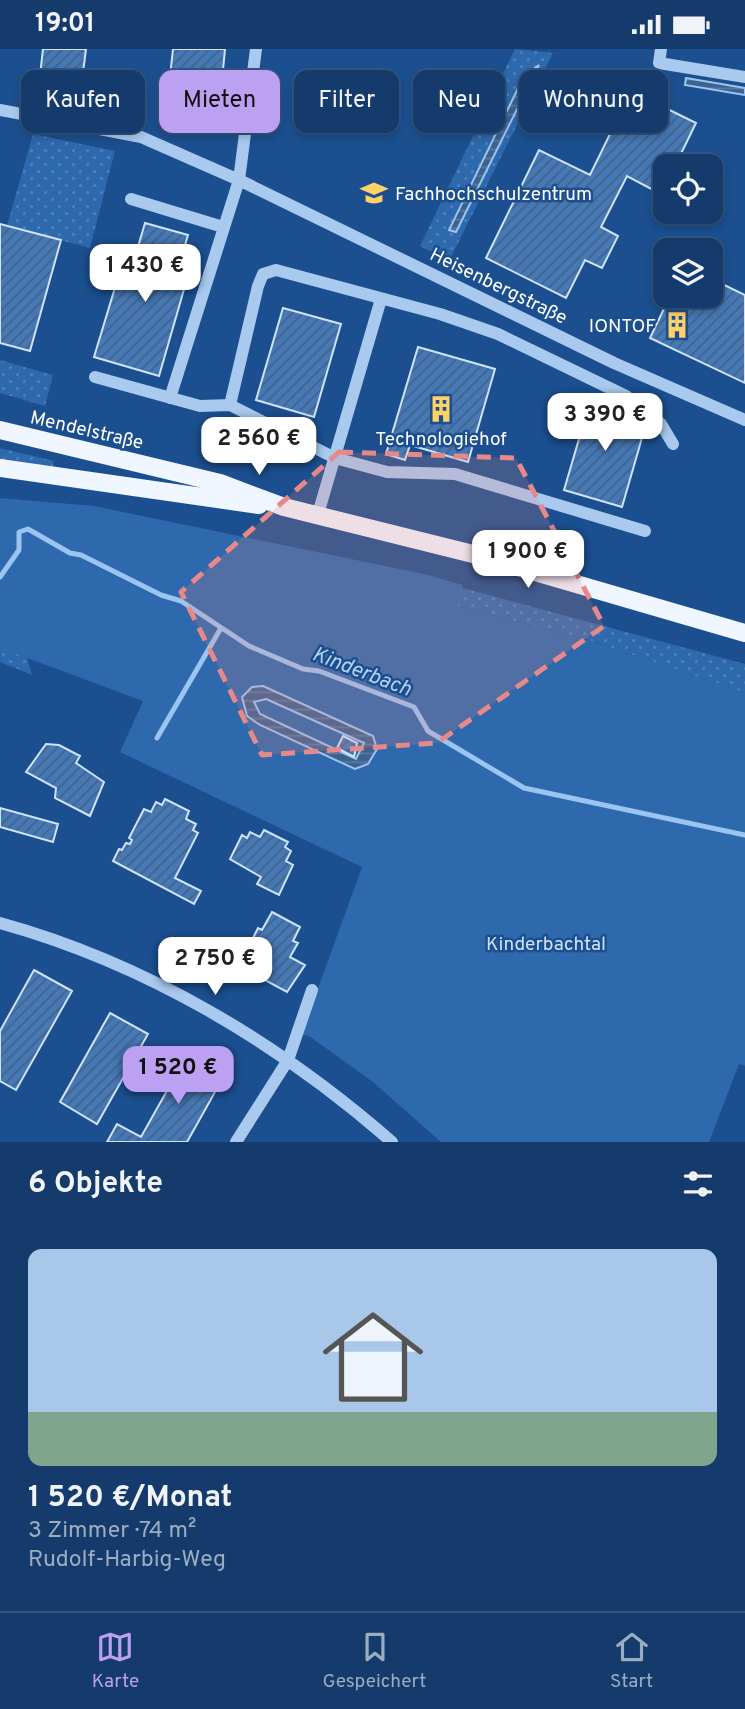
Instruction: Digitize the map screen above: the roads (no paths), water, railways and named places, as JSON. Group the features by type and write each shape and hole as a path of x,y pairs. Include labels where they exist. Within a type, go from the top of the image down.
{"main road":[{"name":"Mendelstraße","path":"0,430 220,483 284,507 477,555 745,633"},
{"name":"Mendelstraße","path":"0,468 217,501 284,507"}],"street":[{"path":"170,398 239,180 256,49"},
{"path":"661,49 659,62 745,77"},
{"name":"Heisenbergstraße","path":"0,110 141,137 239,180 614,363 745,420"},
{"path":"131,199 223,227"},
{"path":"230,405 263,274 276,270 498,334 626,396 660,424 673,444"},
{"path":"318,515 381,299"},
{"path":"95,377 200,406 230,405 335,458 387,472 455,474 645,531"},
{"path":"0,923 96,955 160,984 288,1060 392,1142"},
{"path":"236,1142 288,1060 312,991"}],"waterway":[{"name":"Kinderbach","path":"0,577 19,550 19,532 28,529 70,553 81,555 161,595 181,601 249,646 303,669 319,671 414,707 428,731 524,788 745,835"},
{"path":"157,738 221,628"}],"place":[{"name":"Fachhochschulzentrum","path":"374,193"},
{"name":"IONTOF","path":"677,325"},
{"name":"Technologiehof","path":"441,409"}],"park label":[{"name":"Kinderbachtal","path":"546,943"}]}
